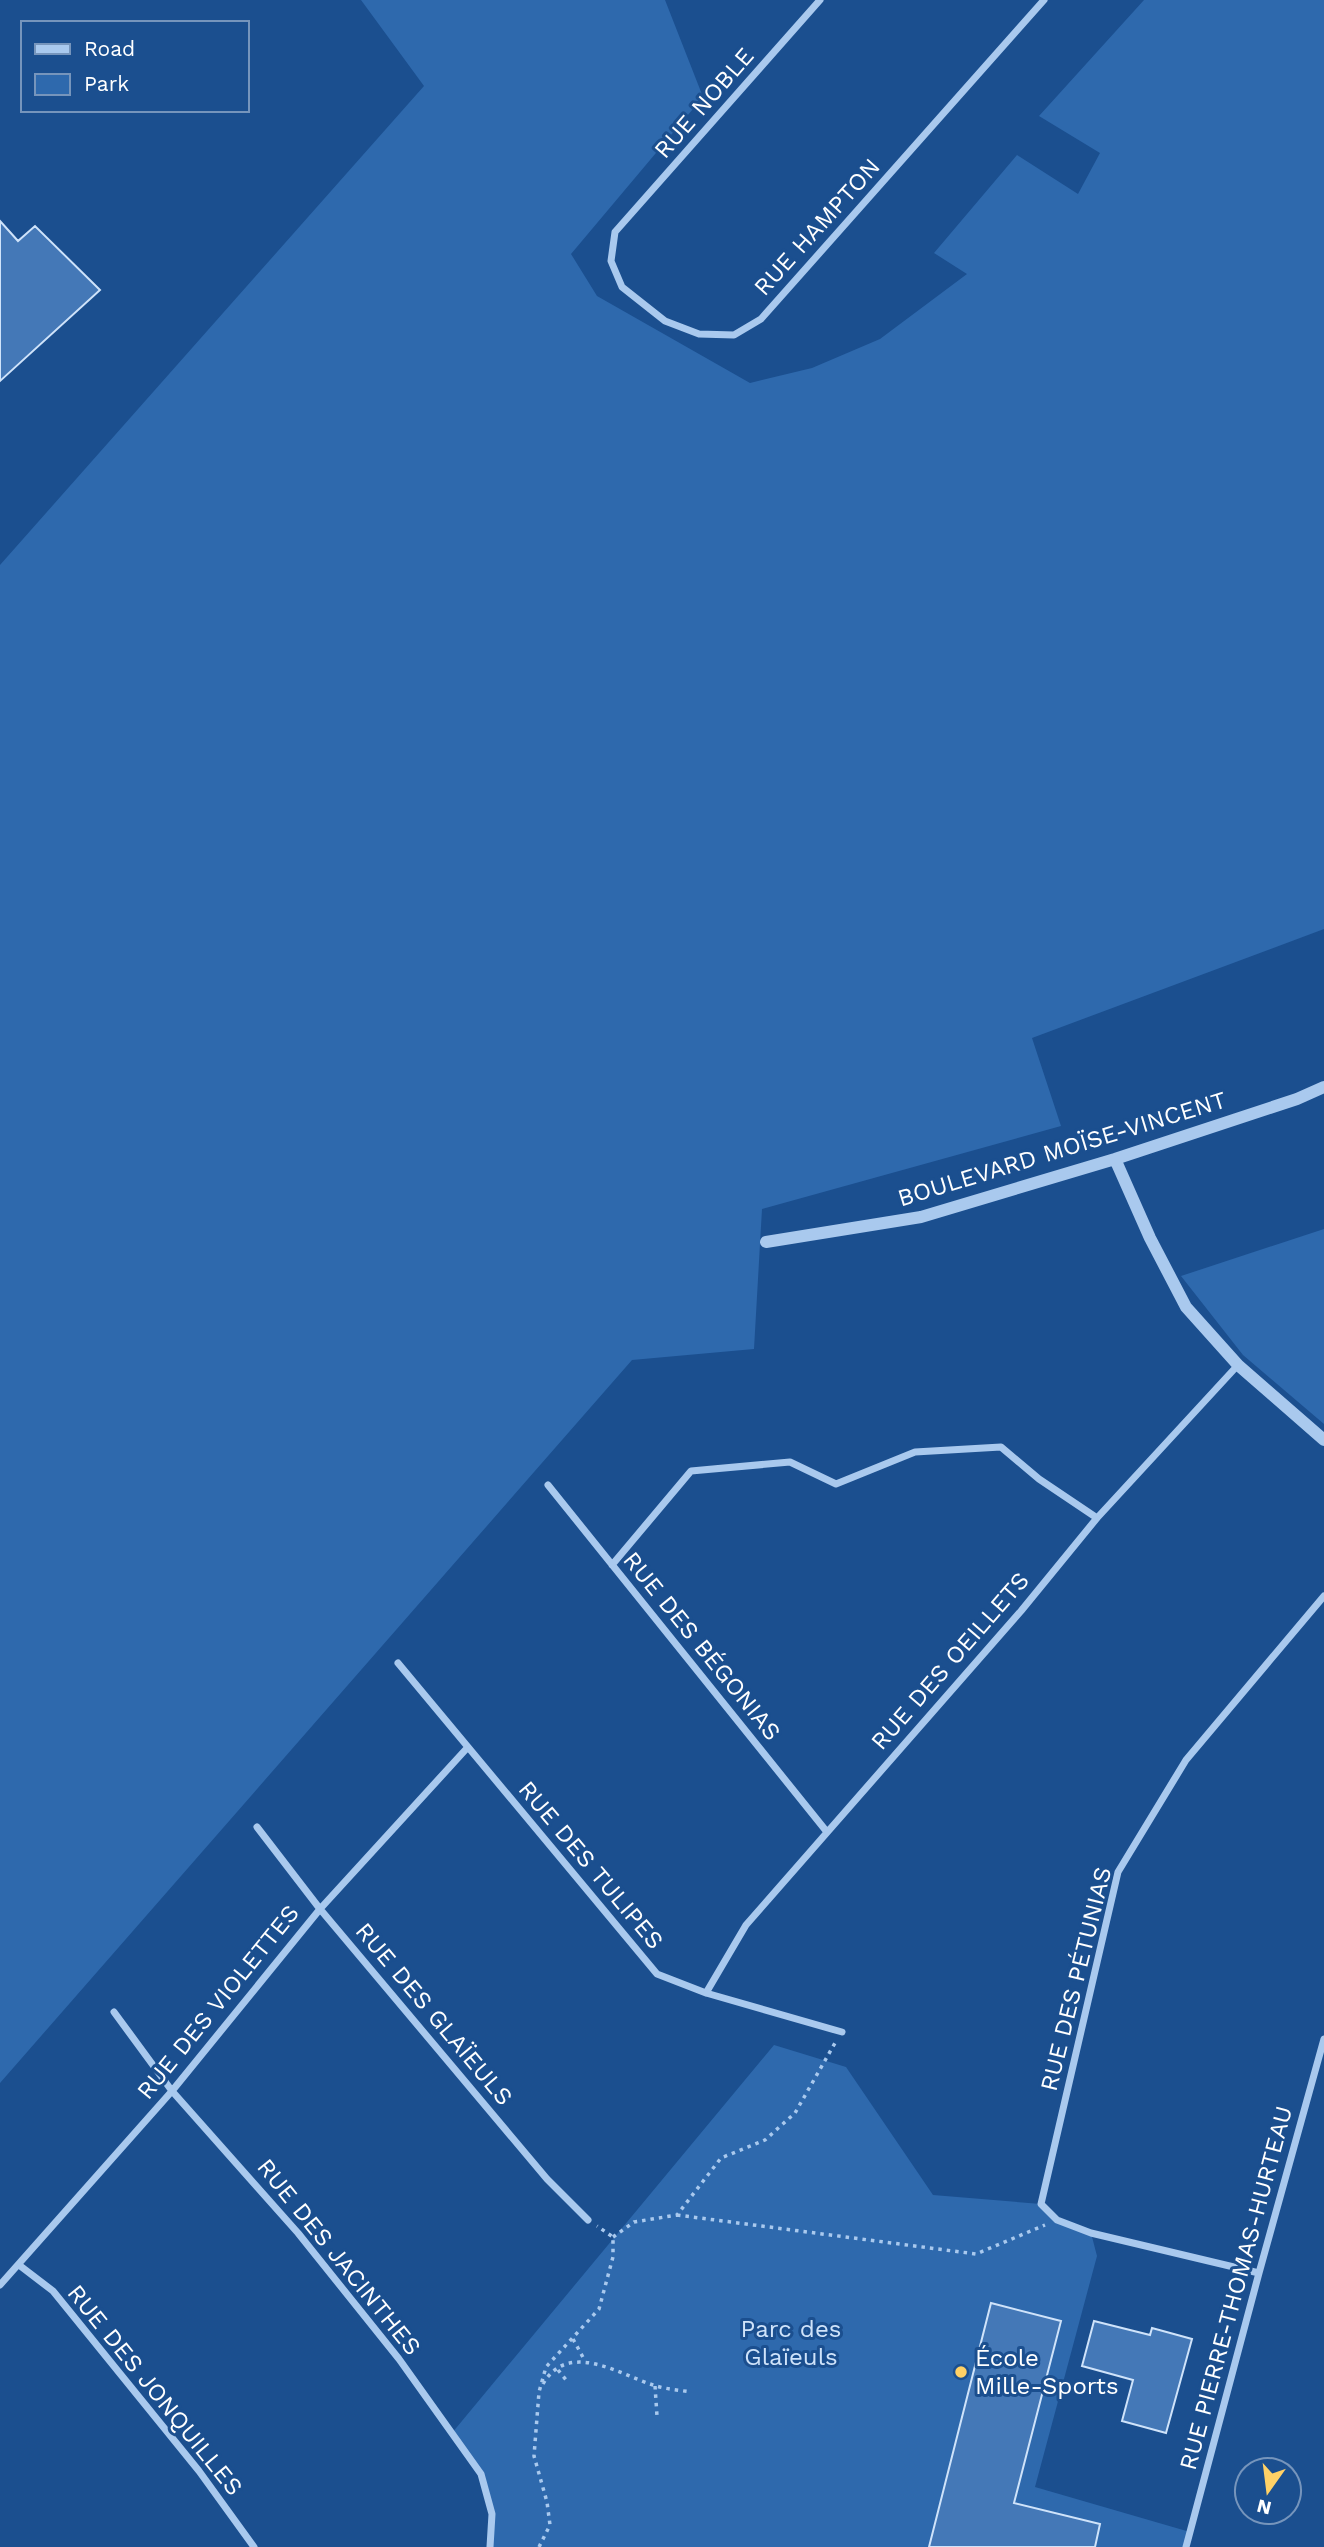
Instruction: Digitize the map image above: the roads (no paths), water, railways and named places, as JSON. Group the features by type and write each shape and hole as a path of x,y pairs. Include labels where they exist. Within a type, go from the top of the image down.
{"street":[{"name":"RUE NOBLE","path":"615,232 820,0"},
{"name":"RUE HAMPTON","path":"615,232 611,261 622,287 664,321 699,334 734,335 761,319 1044,0"},
{"name":"BOULEVARD MOÏSE-VINCENT","path":"766,1242 921,1217 1115,1159 1297,1099 1324,1087"},
{"path":"1115,1159 1150,1238 1186,1307 1238,1365 1324,1440"},
{"name":"RUE DES OEILLETS","path":"706,1993 746,1925 1021,1611 1097,1518 1238,1365"},
{"path":"612,1565 691,1471 790,1462 836,1484 915,1452 1001,1447 1040,1479 1097,1518"},
{"name":"RUE DES BÉGONIAS","path":"548,1485 827,1832"},
{"name":"RUE DES PÉTUNIAS","path":"1259,2273 1091,2233 1057,2220 1041,2204 1118,1872 1186,1760 1324,1596"},
{"name":"RUE DES TULIPES","path":"398,1663 657,1974 706,1993 842,2032"},
{"name":"RUE DES VIOLETTES","path":"0,2285 172,2091 320,1909 468,1746"},
{"name":"RUE DES GLAÏEULS","path":"257,1827 320,1909 547,2179 587,2220"},
{"name":"RUE DES JACINTHES","path":"114,2012 172,2091 298,2233 399,2359 481,2474 492,2514 490,2547"},
{"name":"RUE PIERRE-THOMAS-HURTEAU","path":"1186,2547 1324,2039"},
{"name":"RUE DES JONQUILLES","path":"19,2265 53,2291 198,2471 254,2547"}],"place":[{"name":"École Mille-Sports","path":"961,2372"}],"park label":[{"name":"Parc des Glaïeuls","path":"791,2343"}]}
